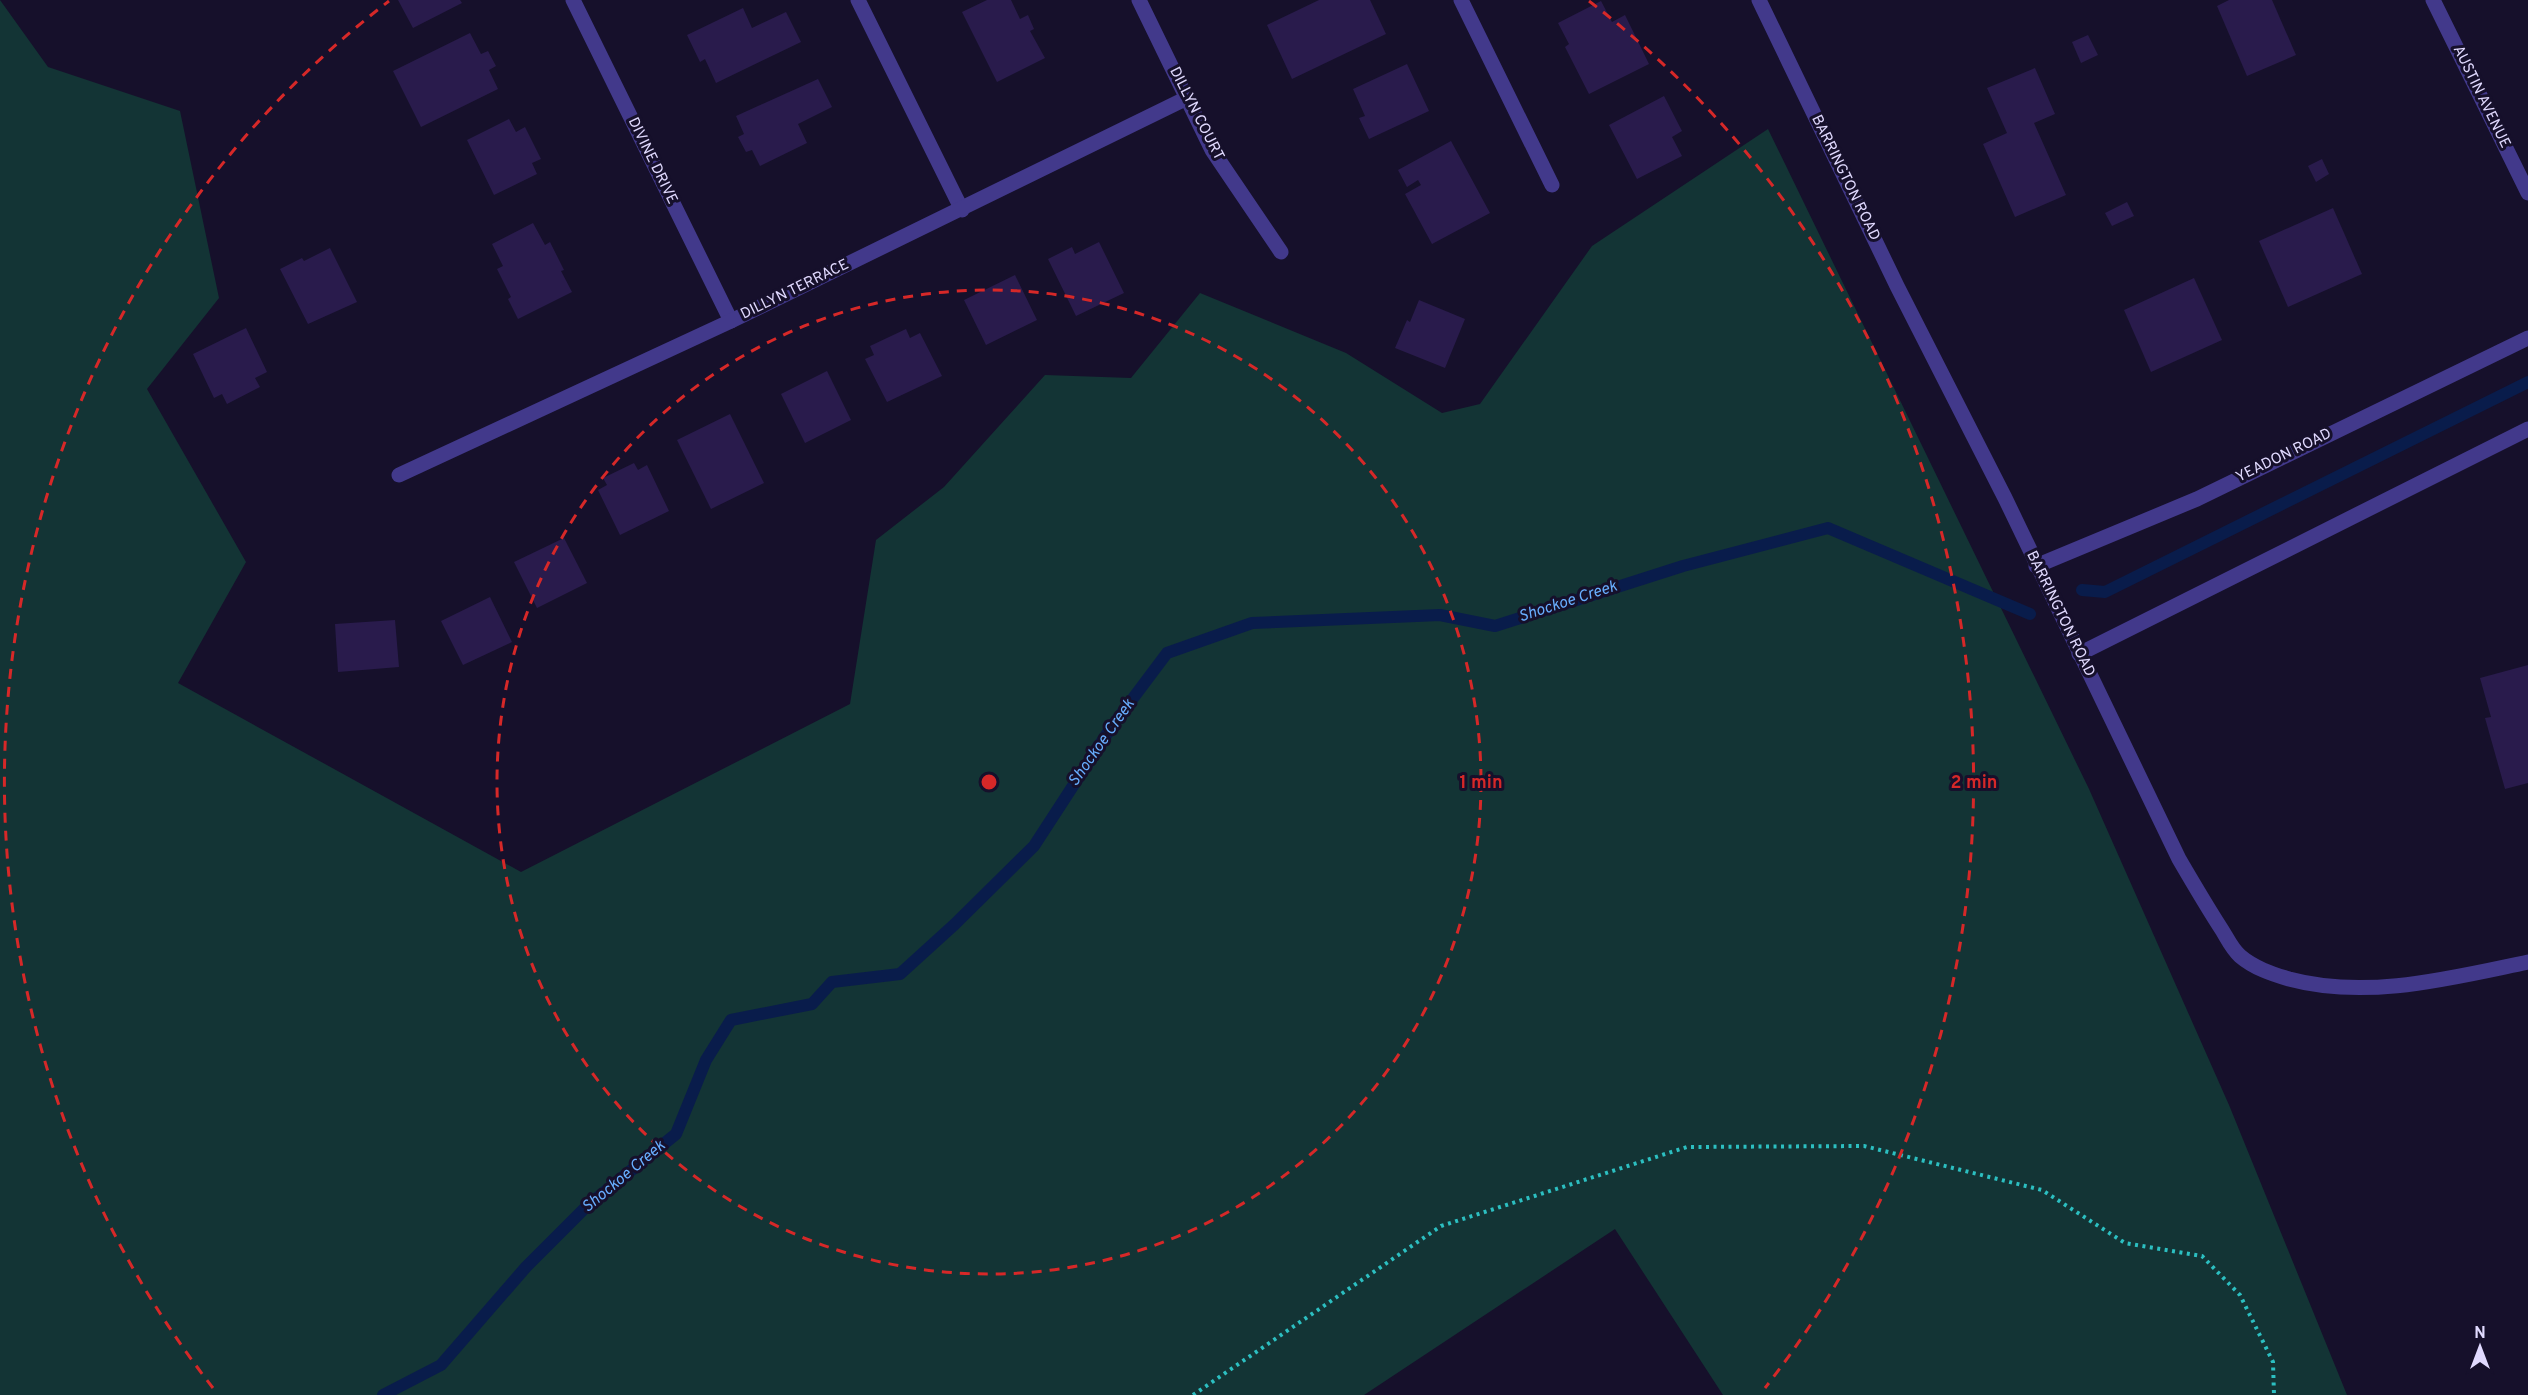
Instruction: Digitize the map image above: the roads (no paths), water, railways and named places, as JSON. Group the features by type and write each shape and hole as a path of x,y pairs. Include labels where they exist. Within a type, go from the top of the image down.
{"street":[{"name":"DIVINE DRIVE","path":"573,0 731,321"},
{"path":"858,0 962,210"},
{"name":"DILLYN COURT","path":"1139,0 1212,150 1281,252"},
{"path":"1461,0 1552,184"},
{"name":"BARRINGTON ROAD","path":"1759,0 1897,286 2005,498 2179,860 2238,954 2249,963 2270,974 2308,984 2337,987 2393,987 2528,962"},
{"name":"AUSTIN AVENUE","path":"2433,0 2528,193"},
{"name":"DILLYN TERRACE","path":"399,475 731,321 1187,98"},
{"name":"YEADON ROAD","path":"2036,566 2197,499 2528,338"},
{"path":"2079,654 2528,429"}],"waterway":[{"path":"2082,590 2105,592 2528,382"},
{"name":"Shockoe Creek","path":"383,1395 441,1365 526,1267 586,1207 676,1134 706,1060 731,1020 812,1004 832,982 900,974 955,924 1034,846 1110,729 1167,653 1252,623 1440,615 1495,626 1683,566 1828,528 2030,614"}]}
